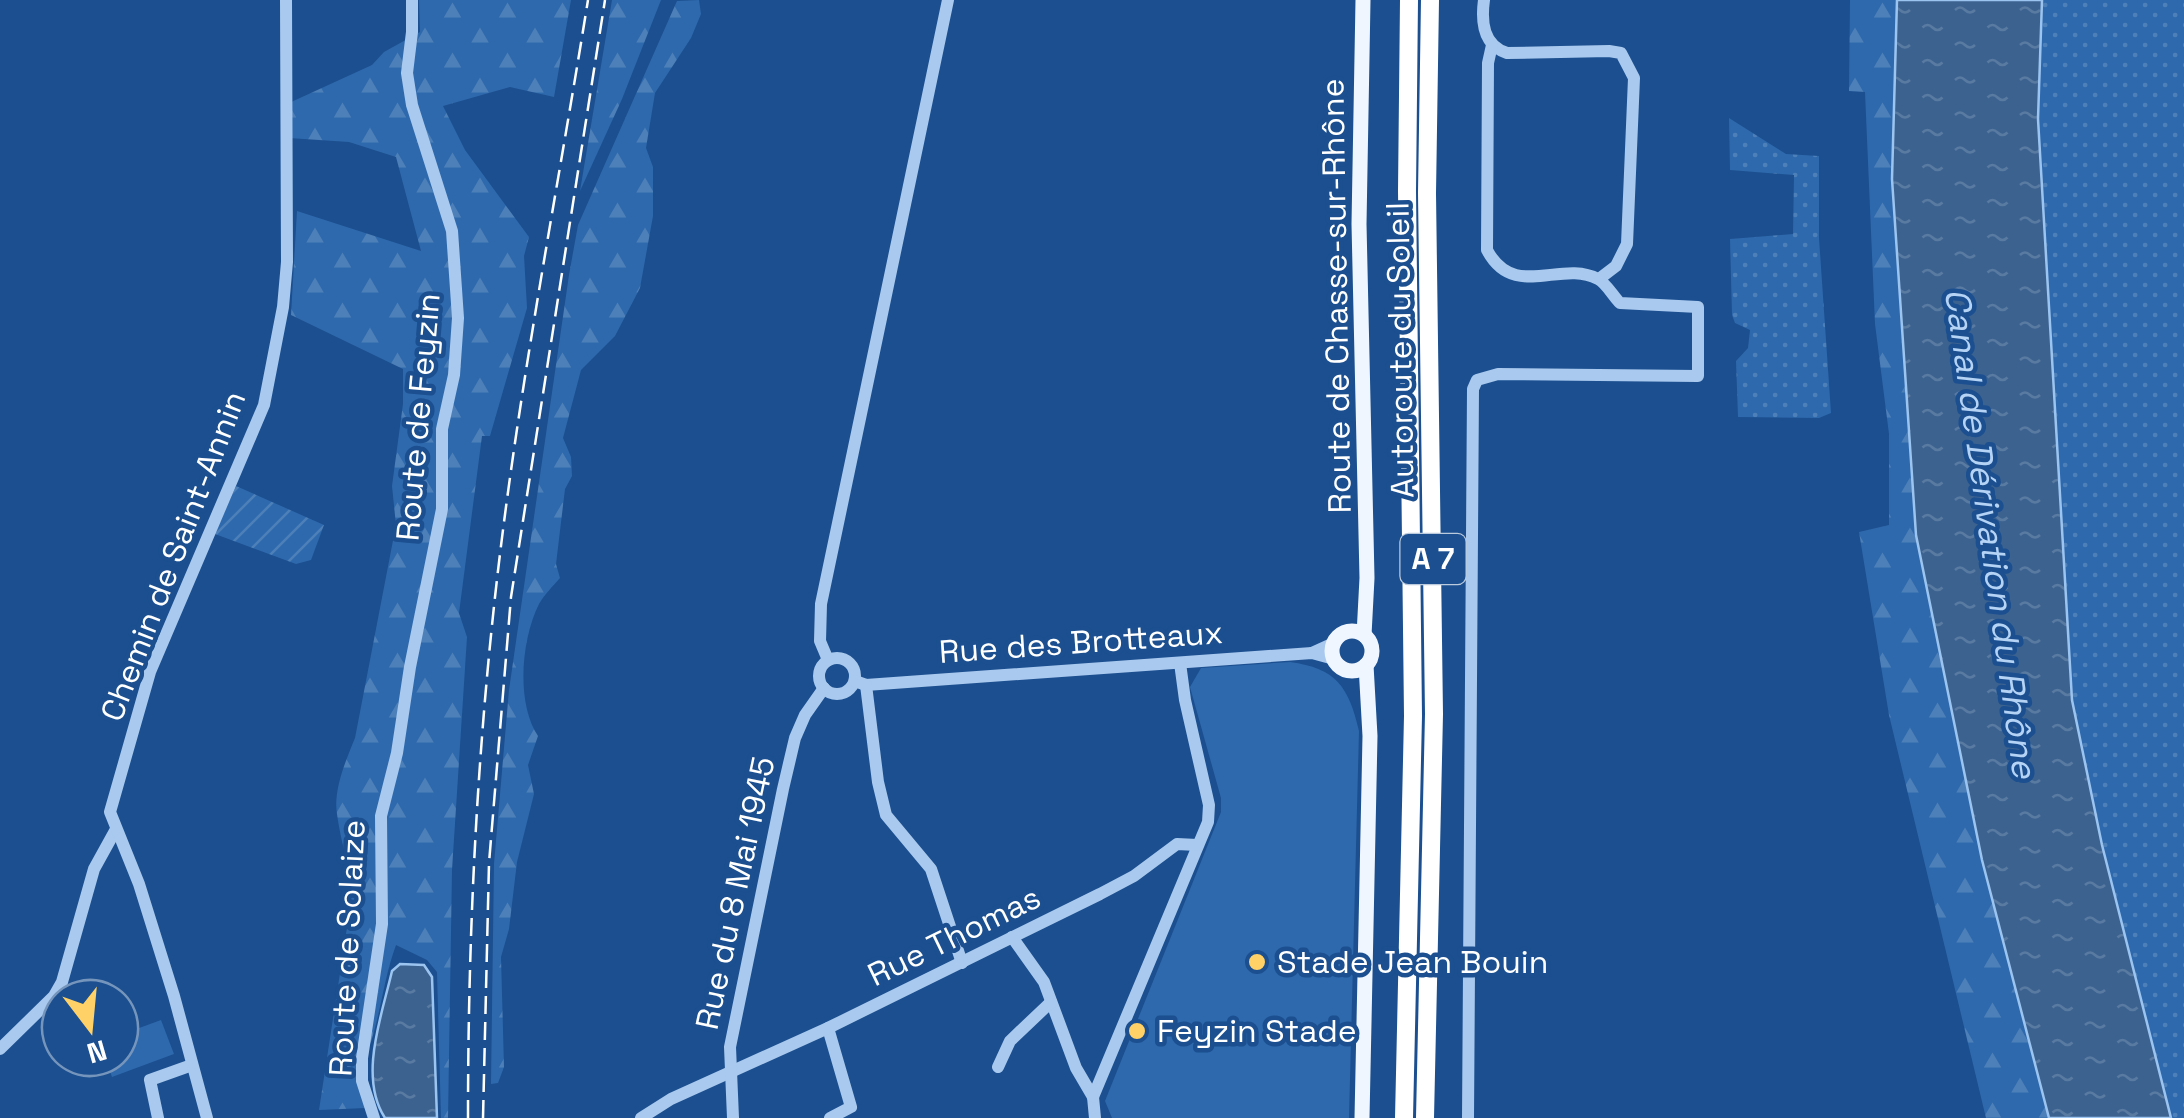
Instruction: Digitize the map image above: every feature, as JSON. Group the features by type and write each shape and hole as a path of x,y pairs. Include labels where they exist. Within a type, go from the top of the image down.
{"highway":[{"name":"Autoroute du Soleil","path":"1404,1118 1413,716 1406,191 1409,0"},
{"name":"Autoroute du Soleil","path":"1425,1118 1434,733 1427,192 1430,0"}],"main road":[{"name":"Route de Chasse-sur-Rhône","path":"1356,633 1366,592 1359,224 1363,0"},
{"path":"1362,1118 1370,736 1366,665 1372,650 1356,633 1334,651 1368,708"},
{"path":"1348,670 1366,665"}],"street":[{"name":"Chemin de Saint-Annin","path":"116,831 110,812 150,672 264,404 283,307 287,262 286,0"},
{"name":"Route de Feyzin","path":"389,780 442,508 442,429 454,374 458,318 452,231 412,104 407,73 412,0"},
{"path":"828,660 820,642 821,604 948,0"},
{"path":"1468,1118 1473,388 1477,380 1498,374 1698,376 1698,307 1620,302 1600,279 1506,273 1495,265 1488,250 1488,63 1492,45 1484,26 1484,0"},
{"path":"1492,45 1507,53 1610,50 1621,53 1630,66 1634,78 1627,244 1616,266 1600,279"},
{"name":"Rue des Brotteaux","path":"860,683 1334,651"},
{"path":"860,683 838,694 824,688 819,673 828,660 840,658 855,670 860,683 882,800 896,830 931,869 962,963"},
{"path":"1093,1097 1208,822 1210,805 1184,700 1180,663"},
{"name":"Rue du 8 Mai 1945","path":"733,1118 730,1046 795,738 824,688"},
{"name":"Route de Solaize","path":"368,1115 362,1049 382,924 381,816 389,780"},
{"path":"0,1049 54,996 62,982 94,870 116,831"},
{"path":"116,831 136,873 207,1118"},
{"name":"Rue Thomas","path":"640,1118 671,1099 828,1028 1134,876 1178,844 1197,844"},
{"path":"1012,937 1044,982 1076,1068 1093,1097 1095,1118"},
{"path":"998,1066 1010,1041 1052,1002"},
{"path":"828,1028 851,1106 830,1118"},
{"path":"158,1118 150,1080 192,1064"}],"green space":[{"path":"419,0 571,0 554,97 510,87 443,106 465,150 529,237 524,256 527,308 490,436 482,436 459,613 467,637 452,870 448,1118 441,1118 437,972 427,960 396,945 375,1028 356,1075 366,1108 319,1110 350,908 337,795 355,738 396,525 392,486 403,404 403,369 291,315 297,211 421,251 396,157 349,142 289,138 289,103 372,65 384,52 420,32"},
{"path":"612,0 661,0 580,191"},
{"path":"699,0 701,14 691,38 655,93 646,148 653,167 653,216 640,288 615,336 581,370 563,438 571,457 572,476 565,489 556,564 560,578 539,604 525,653 526,707 538,736 528,765 534,794 517,862 509,929 501,957 504,1067 498,1083 491,1084 494,864 509,690 578,225 677,1"},
{"path":"1850,0 1897,0 1892,179 1916,535 1982,860 2049,1118 1986,1118 1889,715 1859,532 1889,525 1889,434 1875,324 1865,92 1849,91"},
{"path":"1987,0 2184,0 2184,1118 2112,1118"},
{"path":"1729,118 1786,154 1819,156 1819,238 1831,413 1819,418 1738,417 1736,361 1748,348 1750,330 1735,323 1732,315 1730,239 1793,234 1794,175 1730,170"},
{"path":"236,486 324,525 311,560 296,564 215,534"},
{"name":"Stade Jean Bouin","path":"1290,662 1319,669 1338,682 1350,702 1359,731 1349,1118 1112,1118 1105,1101 1221,812 1221,798 1190,687 1201,668"},
{"path":"161,1020 174,1054 140,1067 140,1028"}],"water":[{"name":"Canal de Dérivation du Rhône","path":"1897,0 2042,0 2038,119 2072,700 2102,845 2171,1118 2049,1118 1982,860 1916,535 1892,179"},
{"path":"400,964 424,965 432,977 437,1118 385,1118 377,1102 373,1065 378,1026 392,971"}],"railway":[{"path":"468,1118 474,857 495,597 526,373 588,0"},
{"path":"483,1118 489,863 511,597 605,0"}],"place":[{"name":"Stade Jean Bouin","path":"1257,962"},
{"name":"Feyzin Stade","path":"1137,1031"}]}
